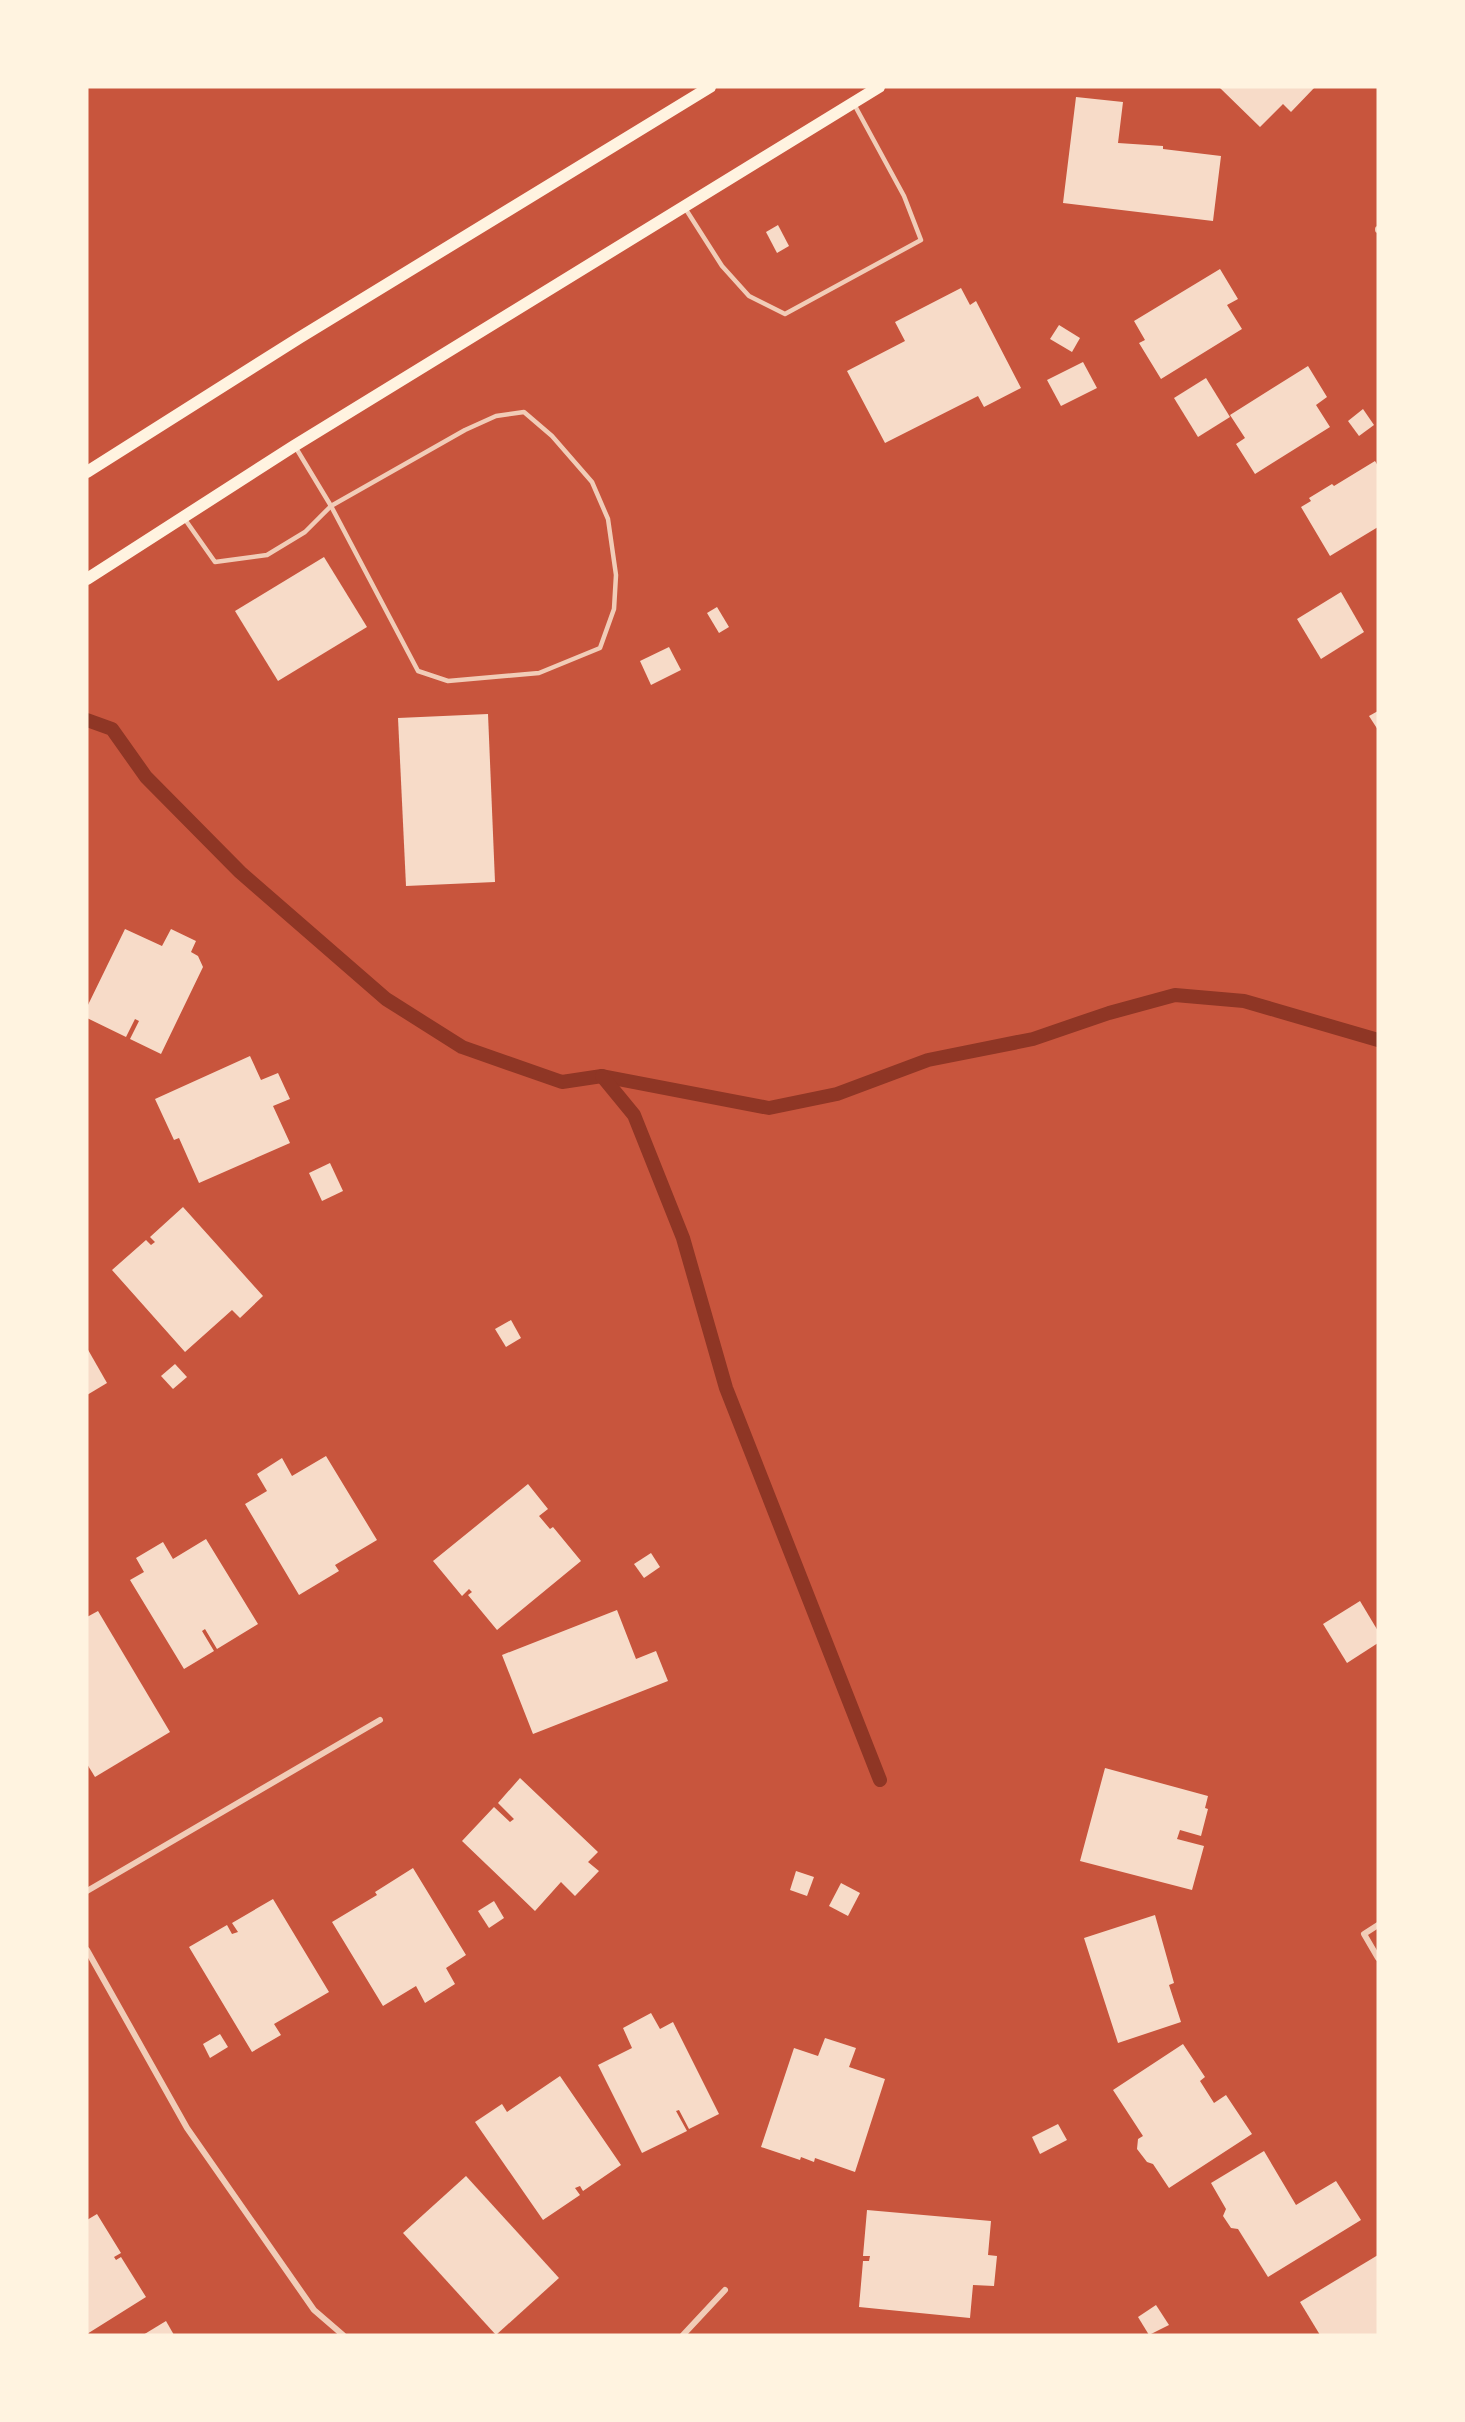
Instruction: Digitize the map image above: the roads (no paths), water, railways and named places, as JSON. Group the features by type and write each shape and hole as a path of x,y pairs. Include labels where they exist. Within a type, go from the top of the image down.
{"main road":[{"path":"87,472 309,332 710,87"},
{"path":"87,579 294,446 879,87"}],"street":[{"path":"87,1891 380,1720"},
{"path":"1378,1925 1364,1934 1378,1958"},
{"path":"87,1950 187,2128 314,2310 343,2335"},
{"path":"683,2335 724,2290"}],"lane":[{"path":"684,206 722,266 749,296 785,314 921,240 904,196 853,103"},
{"path":"183,516 215,562 267,555 304,532 331,506 465,430 496,416 524,412 552,436 592,482 608,519 616,575 614,609 600,648 539,673 448,681 417,671 331,506 294,446"}],"waterway":[{"path":"87,720 112,729 146,777 240,872 386,999 462,1047 562,1082 602,1076 769,1108 837,1094 928,1060 1033,1039 1109,1013 1175,995 1244,1001 1378,1040"},
{"path":"602,1076 634,1115 683,1238 726,1388 880,1780"}]}
